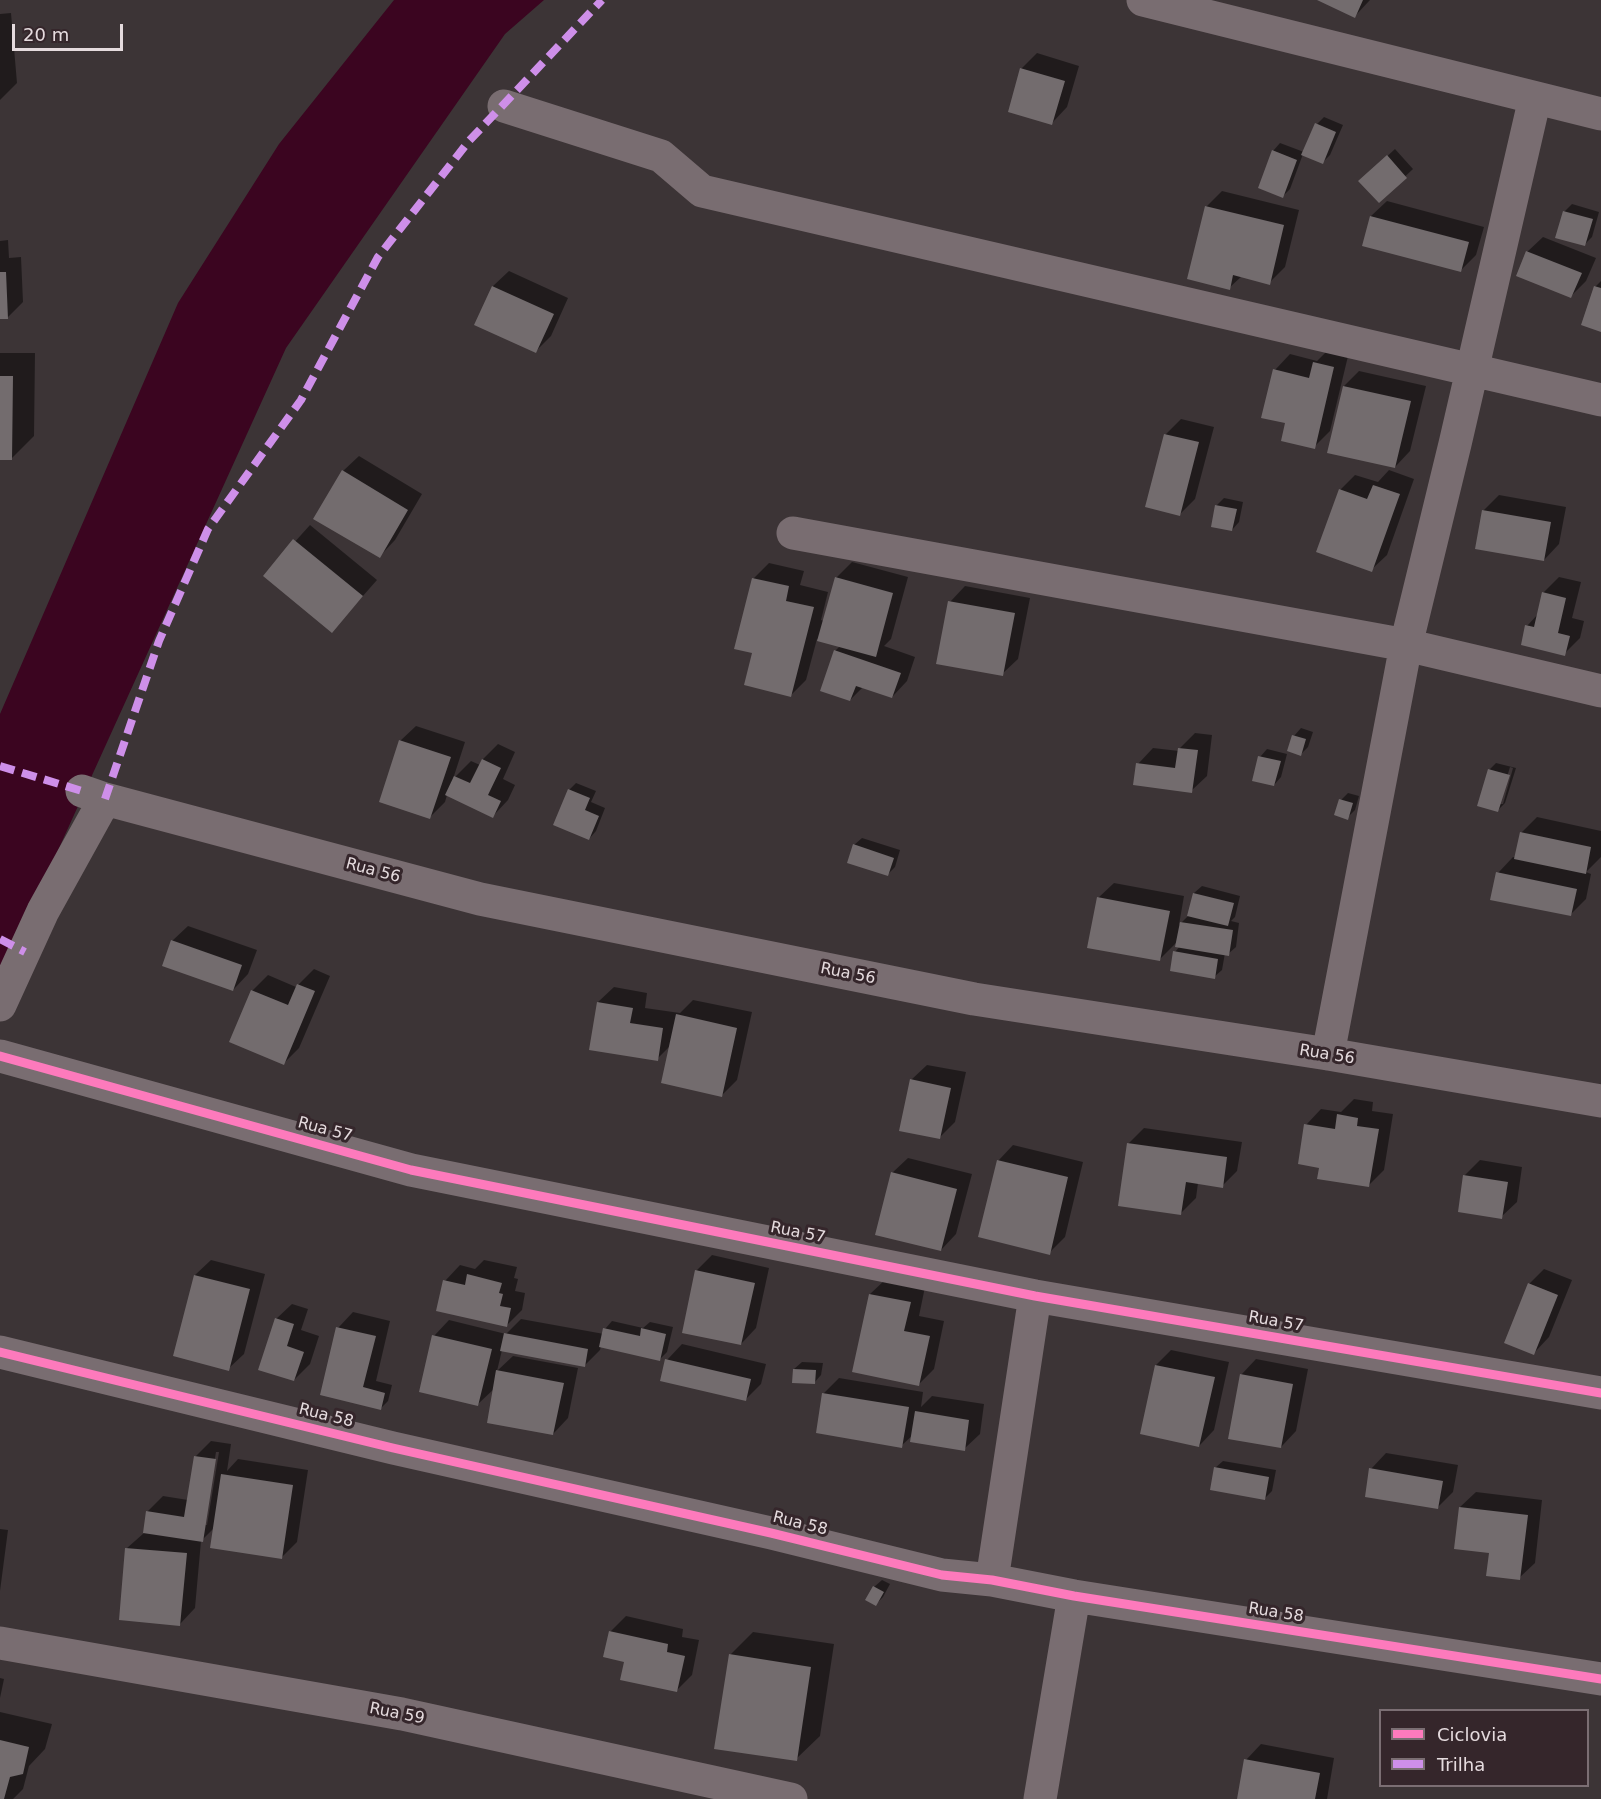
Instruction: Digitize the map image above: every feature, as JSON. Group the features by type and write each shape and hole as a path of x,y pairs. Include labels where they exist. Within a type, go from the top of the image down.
{"street":[{"path":"1143,0 1601,114"},
{"path":"1328,1054 1406,645 1535,98"},
{"path":"504,106 661,156 702,191 1601,400"},
{"path":"793,533 1406,645 1601,691"},
{"name":"Rua 56","path":"0,1005 93,795 480,899 974,999 1328,1054 1601,1101"},
{"name":"Rua 57","path":"0,1056 411,1170 1035,1296 1601,1393"},
{"path":"992,1580 1035,1296"},
{"name":"Rua 58","path":"0,1352 393,1448 771,1533 942,1575 992,1580 1074,1596 1601,1679"},
{"path":"1040,1799 1074,1596"},
{"name":"Rua 59","path":"0,1642 402,1714 791,1799"}],"shaded area":[{"path":"394,0 544,0 505,34 286,348 0,978 0,714 178,303 279,144"}],"building":[{"path":"1317,0 1363,0 1355,18"},
{"path":"1020,68 1065,81 1052,125 1008,112"},
{"path":"1315,123 1336,132 1323,164 1301,155"},
{"path":"1272,150 1297,160 1283,198 1258,188"},
{"path":"1387,155 1407,178 1379,203 1358,181"},
{"path":"1205,206 1284,225 1270,285 1233,275 1230,290 1187,279"},
{"path":"1563,211 1593,219 1585,246 1555,238"},
{"path":"1370,216 1469,242 1461,272 1362,246"},
{"path":"1526,251 1582,273 1571,298 1516,276"},
{"path":"0,272 6,272 8,319 0,319"},
{"path":"492,286 554,314 536,353 474,325"},
{"path":"1594,286 1601,288 1601,332 1581,325"},
{"path":"1313,362 1334,367 1315,449 1281,441 1285,423 1261,418 1273,369 1309,378"},
{"path":"0,376 13,376 12,460 0,460"},
{"path":"1343,386 1411,401 1395,468 1327,453"},
{"path":"1164,434 1199,442 1180,516 1145,507"},
{"path":"342,470 408,510 380,558 313,519"},
{"path":"1373,485 1400,494 1372,572 1316,552 1339,489 1367,499"},
{"path":"1215,505 1237,509 1232,531 1211,527"},
{"path":"1482,510 1551,522 1544,561 1475,549"},
{"path":"293,539 363,596 332,633 263,576"},
{"path":"835,577 893,593 876,657 817,641"},
{"path":"752,578 789,586 786,601 814,607 791,697 744,685 752,653 734,649"},
{"path":"1542,592 1566,598 1558,633 1570,636 1565,656 1521,645 1525,625 1534,627"},
{"path":"948,601 1015,613 1003,676 936,664"},
{"path":"834,650 901,673 892,698 856,686 850,701 820,691"},
{"path":"1292,735 1306,739 1301,756 1287,751"},
{"path":"399,740 451,757 430,819 379,802"},
{"path":"1178,748 1198,750 1192,793 1133,785 1136,763 1175,768"},
{"path":"1258,756 1281,761 1274,786 1252,781"},
{"path":"482,759 501,768 488,795 501,801 493,818 445,795 454,776 470,783"},
{"path":"1488,769 1510,775 1498,812 1477,806"},
{"path":"568,789 590,798 585,810 599,816 589,840 553,825"},
{"path":"1339,799 1353,803 1348,820 1334,815"},
{"path":"1520,832 1591,847 1586,874 1514,859"},
{"path":"853,844 894,858 888,876 847,863"},
{"path":"1496,872 1577,889 1571,916 1490,900"},
{"path":"1193,893 1234,903 1228,926 1187,916"},
{"path":"1097,897 1170,911 1160,961 1087,948"},
{"path":"1180,922 1233,930 1229,956 1175,947"},
{"path":"171,940 242,965 233,991 162,966"},
{"path":"1173,951 1218,959 1215,979 1170,971"},
{"path":"297,984 315,991 284,1065 229,1042 251,990 288,1005"},
{"path":"597,1002 633,1008 630,1023 663,1028 658,1061 589,1050"},
{"path":"676,1014 737,1028 722,1097 661,1083"},
{"path":"910,1079 951,1088 940,1139 899,1131"},
{"path":"1337,1114 1358,1118 1357,1126 1379,1129 1369,1187 1317,1179 1319,1168 1298,1164 1304,1124 1335,1129"},
{"path":"1127,1143 1227,1157 1223,1188 1186,1182 1181,1215 1118,1206"},
{"path":"997,1160 1068,1177 1050,1255 978,1237"},
{"path":"891,1172 957,1189 941,1251 875,1235"},
{"path":"1463,1175 1508,1182 1502,1219 1458,1212"},
{"path":"695,1270 755,1283 741,1345 682,1333"},
{"path":"467,1274 502,1283 499,1293 503,1294 500,1306 511,1308 507,1327 436,1311 443,1280 465,1285"},
{"path":"194,1275 250,1289 229,1371 173,1356"},
{"path":"1528,1283 1558,1295 1534,1355 1504,1343"},
{"path":"869,1294 911,1302 904,1331 930,1336 919,1386 852,1372"},
{"path":"275,1318 294,1324 287,1346 304,1352 294,1381 258,1370"},
{"path":"336,1327 376,1336 363,1387 385,1393 381,1410 320,1395"},
{"path":"603,1328 640,1336 641,1328 666,1334 660,1361 599,1347"},
{"path":"504,1333 588,1349 585,1367 500,1351"},
{"path":"432,1335 492,1349 478,1406 419,1392"},
{"path":"665,1359 751,1379 746,1401 660,1381"},
{"path":"1155,1365 1215,1377 1199,1447 1140,1434"},
{"path":"793,1369 816,1370 815,1384 792,1383"},
{"path":"496,1370 564,1383 553,1435 487,1423"},
{"path":"1240,1374 1293,1384 1281,1448 1228,1439"},
{"path":"822,1393 909,1407 902,1448 816,1433"},
{"path":"915,1411 969,1420 965,1451 910,1442"},
{"path":"194,1456 216,1459 203,1542 143,1533 146,1511 184,1517"},
{"path":"1214,1467 1269,1477 1265,1500 1210,1490"},
{"path":"1369,1468 1443,1481 1438,1509 1365,1497"},
{"path":"221,1474 293,1485 282,1559 210,1548"},
{"path":"1459,1507 1528,1515 1520,1580 1486,1576 1489,1553 1454,1549"},
{"path":"125,1548 187,1553 180,1626 119,1620"},
{"path":"873,1586 884,1592 876,1606 865,1600"},
{"path":"609,1631 668,1644 667,1652 685,1656 677,1692 620,1680 624,1662 603,1657"},
{"path":"729,1654 811,1667 797,1761 714,1749"},
{"path":"0,1740 29,1747 23,1774 10,1777 4,1799 0,1799"},
{"path":"1244,1759 1320,1773 1315,1799 1237,1799"}],"marked path":[{"path":"105,799 159,641 208,529 301,400 378,257 469,141 602,0"},
{"path":"0,766 82,791"},
{"path":"0,939 25,952"}],"cycle path":[{"path":"0,1056 411,1170 1035,1296 1601,1393"},
{"path":"0,1352 393,1448 771,1533 942,1575 992,1580 1074,1596 1601,1679"}]}
